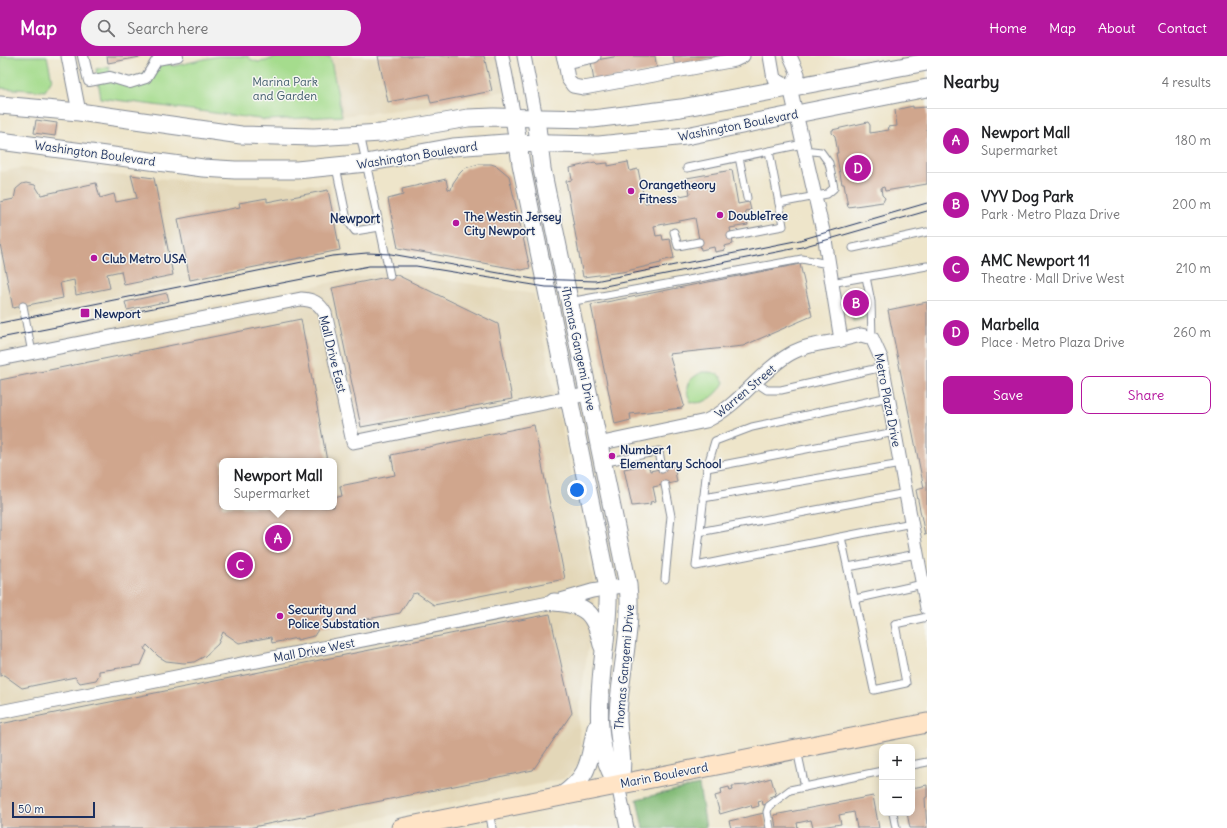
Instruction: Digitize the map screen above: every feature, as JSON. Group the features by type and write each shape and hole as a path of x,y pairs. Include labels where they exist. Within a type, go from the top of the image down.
{"main road":[{"name":"Marin Boulevard","path":"401,828 490,819 562,796 927,723"}],"street":[{"path":"68,56 79,112"},
{"path":"83,56 88,82 110,77 130,83 146,78 157,60 178,56"},
{"name":"Thomas Gangemi Drive","path":"502,56 570,405 608,588 608,619 603,655 600,708 605,756 609,769 618,785"},
{"name":"Thomas Gangemi Drive","path":"524,56 536,118 538,145 628,585 630,610 629,630 618,716 618,736 622,769 618,785"},
{"path":"594,56 564,59 568,79 574,86 584,88 735,60 743,56"},
{"path":"770,56 774,79 790,87"},
{"path":"790,56 798,74 790,87 825,240 841,340"},
{"path":"0,105 79,112 241,135 314,137 388,132 468,118 514,117 593,119 681,108 927,62"},
{"name":"Washington Boulevard","path":"0,141 66,148 158,162 235,170 284,171 366,163 453,147 518,143 538,145 599,145 686,136 795,113 927,88"},
{"name":"Mall Drive East","path":"0,359 278,304 308,300 319,304 325,314 354,442 570,405 588,394"},
{"name":"Metro Plaza Drive","path":"841,340 862,335 872,338 877,345 889,397 927,608"},
{"name":"Warren Street","path":"598,444 706,421 718,415 755,382 791,353 841,340"},
{"path":"570,405 578,414 590,445 598,444"},
{"name":"Mall Drive West","path":"0,712 554,602 608,588 628,585"},
{"path":"554,602 578,605 589,613 598,626 603,655"},
{"path":"562,796 575,785 588,767 600,708"},
{"path":"618,785 627,828"}],"lane":[{"path":"360,133 390,276"},
{"path":"687,168 769,151 804,147 821,152 829,163 834,188 827,194 779,203"},
{"path":"731,236 783,226 769,151"},
{"path":"739,157 747,198"},
{"path":"336,167 347,220 350,227 355,231 380,227"},
{"path":"674,232 678,246 699,242"},
{"path":"853,248 927,232"},
{"path":"569,302 802,259 828,264"},
{"path":"831,283 927,266"},
{"path":"866,277 871,302 872,338"},
{"path":"23,306 32,353"},
{"path":"755,382 767,390 780,390 883,367"},
{"path":"889,397 752,427 715,441 707,468 696,566 912,523"},
{"path":"707,468 895,432"},
{"path":"602,463 659,451 662,469"},
{"path":"703,498 901,464"},
{"path":"665,485 671,516 665,579"},
{"path":"699,532 906,493"},
{"path":"841,537 874,690 906,683 895,624 927,617"},
{"path":"848,567 917,554"},
{"path":"855,599 923,584"},
{"path":"797,749 805,787"},
{"path":"915,764 927,762"},
{"path":"770,828 767,812 769,806 790,790 879,772"},
{"path":"894,816 896,828"}],"shaded area":[{"path":"330,56 498,56 505,91 424,107 342,116"},
{"path":"21,168 232,184 330,185 343,250 0,320 0,172"},
{"path":"389,271 534,294 596,592 579,711 581,763 563,779 331,828 0,828 0,348"}],"green space":[{"path":"0,56 47,56 52,80 45,91 0,88"},
{"name":"Marina Park and Garden","path":"218,56 248,56 250,59 258,62 266,61 278,56 330,56 342,116 267,120 101,98 96,69 109,66 110,72 126,78 132,78 142,75 160,61 174,66"},
{"path":"860,286 866,318 853,321 846,289"},
{"path":"702,372 715,373 720,376 724,382 719,391 706,401 696,403 691,402 687,392 688,384 693,378"},
{"path":"699,785 706,828 643,828 637,799"}],"building":[{"path":"107,56 140,56 140,57 108,63"},
{"path":"378,56 484,56 492,91 431,103 429,94 388,102"},
{"path":"619,56 655,56 657,70 594,82 591,61"},
{"path":"673,56 725,56 675,67"},
{"path":"913,106 913,108 927,107 927,184 885,191 884,187 881,188 882,195 885,198 883,202 848,207 836,153 838,153 835,136 832,133 832,130 868,122 870,125 870,133 889,130 888,127 897,126 895,110"},
{"path":"36,120 57,123 55,136 34,133"},
{"path":"595,162 597,164 608,163 608,166 628,162 630,171 638,169 645,203 690,194 687,178 732,170 738,204 749,202 751,210 745,211 748,225 730,228 733,244 724,246 725,250 715,252 714,247 701,250 695,218 654,226 656,236 662,235 663,240 670,239 674,258 661,261 661,263 622,272 583,277 566,181 572,180 570,168"},
{"name":"The Westin Jersey City Newport","path":"479,164 491,164 497,166 509,176 530,268 522,270 398,248 388,199 403,195 402,189 446,179 448,189 451,190 453,183 465,168"},
{"path":"131,175 154,178 173,275 124,285 121,271 107,274 110,288 76,295 74,280 60,283 63,298 13,308 0,244 0,202 14,199 16,189 22,184 26,183 35,185 41,195 96,183 100,198 114,194 116,202 137,198"},
{"path":"328,190 340,250 190,280 178,219 240,207 239,203 267,198 267,202"},
{"path":"800,264 812,316 743,346 669,354 684,405 682,408 630,414 631,420 615,424 591,305"},
{"path":"397,275 498,324 512,399 361,427 332,288"},
{"path":"167,293 169,301 127,310 125,302"},
{"path":"927,302 927,534 925,535 916,490 924,488 888,310"},
{"path":"301,319 326,458 219,458 219,510 337,510 337,497 342,496 340,486 395,475 391,455 534,425 565,579 434,605 417,593 412,594 400,613 319,628 314,636 297,640 297,638 272,643 271,637 239,643 223,632 218,644 205,656 194,662 184,663 166,661 158,656 147,645 144,649 147,651 141,665 99,671 99,675 96,680 80,683 75,677 22,688 4,675 0,676 0,380"},
{"path":"648,464 650,471 674,466 677,482 653,487 656,501 650,502 651,504 632,506 624,469"},
{"path":"550,614 572,713 533,770 248,828 0,828 0,724"},
{"path":"771,778 776,795 769,797 771,803 763,805 762,800 758,801 759,806 752,808 751,805 720,814 715,796 722,794 721,789 729,787 730,791 733,790 732,786 747,785"},
{"path":"927,785 927,797 925,798 927,828 910,828 908,816 915,816 915,787"},
{"path":"873,796 879,828 857,828 854,812 839,815 841,824 813,828 811,820 797,823 798,828 776,828 774,815"},
{"path":"764,813 767,828 731,828 729,821"}],"tram line":[{"path":"0,323 332,256 367,253 391,254 533,279 595,281 800,240 927,203"},
{"path":"0,338 369,266 416,266 546,287 595,288 802,247 927,211"}],"place":[{"name":"Marbella","path":"858,168"},
{"name":"Orangetheory Fitness","path":"631,191"},
{"name":"DoubleTree","path":"720,215"},
{"name":"The Westin Jersey City Newport","path":"456,223"},
{"name":"Club Metro USA","path":"94,258"},
{"name":"VYV Dog Park","path":"856,303"},
{"name":"Newport","path":"85,313"},
{"name":"Number 1 Elementary School","path":"612,456"},
{"name":"Newport Mall","path":"278,538"},
{"name":"AMC Newport 11","path":"240,565"},
{"name":"Security and Police Substation","path":"280,616"}],"district":[{"name":"Newport","path":"355,218"}]}
